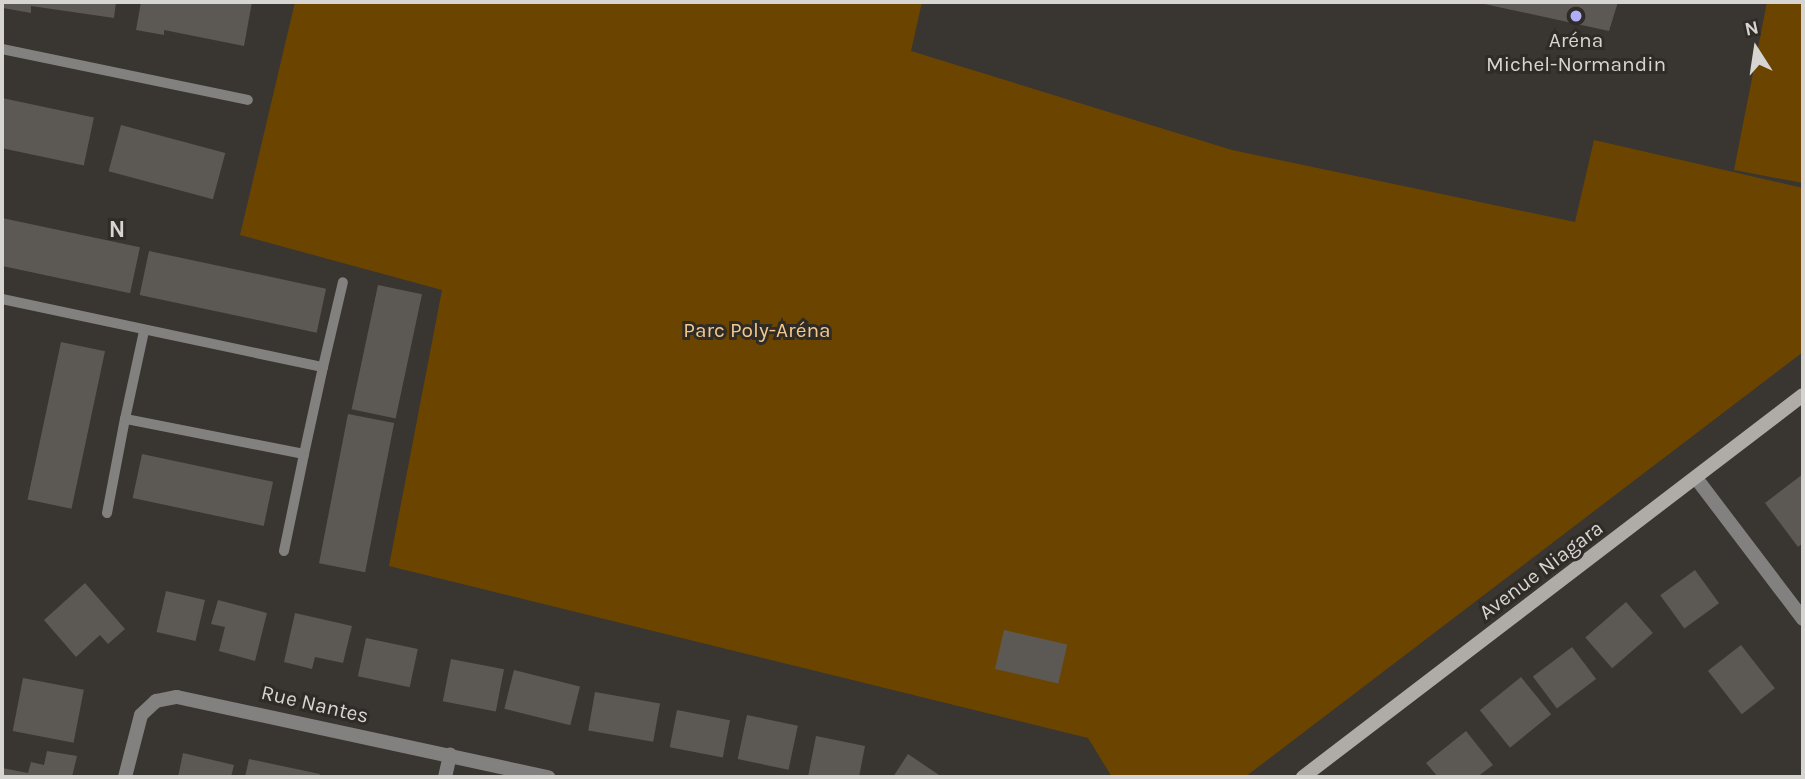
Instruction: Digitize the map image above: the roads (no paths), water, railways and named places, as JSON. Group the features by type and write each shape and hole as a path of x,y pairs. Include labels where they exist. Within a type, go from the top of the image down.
{"street":[{"name":"Avenue Niagara","path":"1303,777 1803,395"},
{"path":"1696,478 1803,618"},
{"name":"Rue Nantes","path":"125,777 141,715 156,701 177,697 548,777"},
{"path":"445,777 450,755"}],"lane":[{"path":"2,48 248,100"},
{"path":"284,551 343,282"},
{"path":"2,299 323,368"},
{"path":"107,513 144,331"},
{"path":"125,419 304,454"}],"place":[{"name":"Aréna Michel-Normandin","path":"1576,16"}],"district":[{"name":"N","path":"117,230"}],"park label":[{"name":"Parc Poly-Aréna","path":"757,330"}]}
